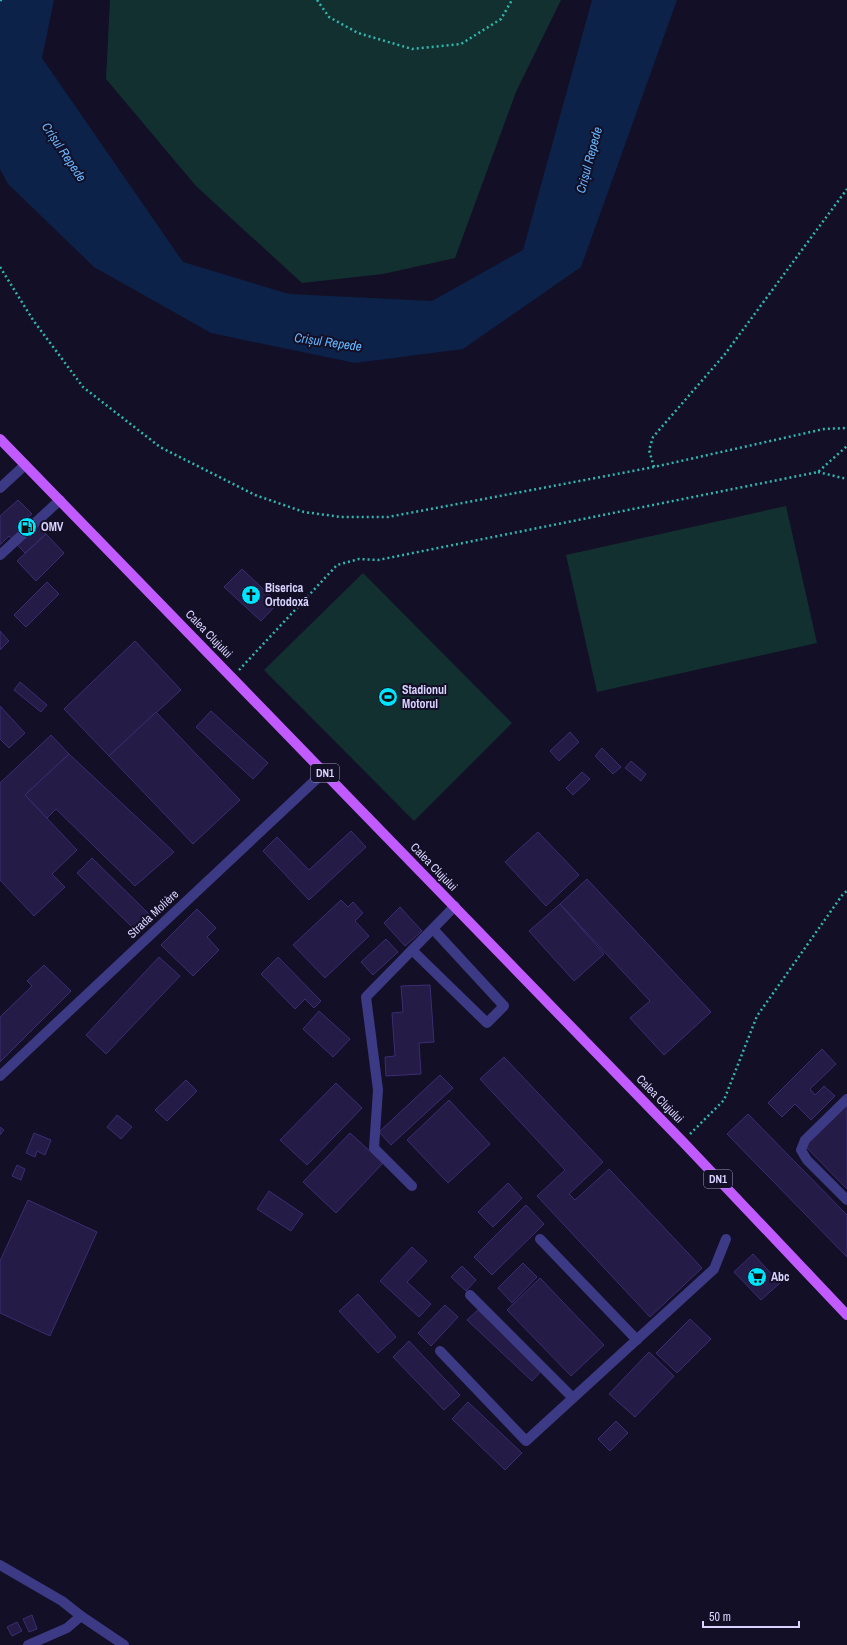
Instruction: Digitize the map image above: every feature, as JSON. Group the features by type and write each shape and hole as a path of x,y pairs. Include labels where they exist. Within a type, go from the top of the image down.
{"main road":[{"name":"Calea Clujului","path":"0,439 455,906 683,1142 847,1315"}],"street":[{"path":"0,488 25,465"},
{"path":"0,555 60,500"},
{"name":"Strada Molière","path":"0,1076 324,772"},
{"path":"412,1186 374,1148 378,1090 366,997 455,906"},
{"path":"412,950 487,1023 504,1006 433,929"},
{"path":"847,1099 805,1140 801,1150 807,1160 847,1200"},
{"path":"540,1239 637,1340"},
{"path":"440,1351 526,1441 714,1269 726,1239"},
{"path":"470,1295 573,1398"},
{"path":"0,1564 62,1602 124,1645"},
{"path":"28,1645 67,1628 81,1616"}],"path":[{"path":"317,0 329,17 358,33 412,49 461,44 501,19 512,0"},
{"path":"654,467 649,450 653,438 725,354 847,189"},
{"path":"0,267 33,320 83,388 160,447 255,495 304,512 341,517 388,517 654,467 824,429 847,428"},
{"path":"818,472 847,446"},
{"path":"232,677 338,565 359,559 378,560 818,472 847,478"},
{"path":"683,1142 724,1100 757,1016 843,894 847,891"}],"green space":[{"path":"110,0 561,0 516,92 455,258 383,274 302,283 196,186 106,79"},
{"path":"786,506 817,643 597,692 566,555"},
{"name":"Stadionul Motorul","path":"363,573 512,723 414,821 264,670"}],"water":[{"name":"Crișul Repede","path":"0,0 54,0 42,58 183,262 289,294 432,301 523,250 592,0 677,0 581,267 463,349 355,363 211,333 94,267 8,184 0,169"}],"building":[{"path":"18,500 32,514 28,517 46,534 25,553 9,536 0,545 0,516"},
{"path":"46,534 64,553 36,581 17,561"},
{"name":"Biserica Ortodoxă","path":"242,569 278,603 261,621 224,587"},
{"path":"47,582 59,594 26,627 14,615"},
{"path":"0,631 9,641 0,650"},
{"path":"135,641 181,690 109,756 64,709"},
{"path":"20,682 47,705 41,712 14,690"},
{"path":"0,706 25,733 9,748 0,739"},
{"path":"211,711 268,763 253,779 196,727"},
{"path":"156,712 240,800 193,844 109,756"},
{"path":"570,732 579,742 559,761 550,751"},
{"path":"51,735 69,754 25,795 77,850 52,874 65,887 34,916 0,880 0,783"},
{"path":"602,748 621,767 613,774 595,756"},
{"path":"69,754 174,852 135,886 56,809 47,818 25,795"},
{"path":"631,761 646,774 641,781 625,768"},
{"path":"582,772 590,779 573,795 566,788"},
{"path":"351,831 366,847 309,900 263,851 277,837 309,870"},
{"path":"538,832 579,875 546,906 505,862"},
{"path":"92,858 149,914 134,929 77,873"},
{"path":"587,879 711,1012 664,1055 630,1018 650,1001 560,904"},
{"path":"341,900 348,907 353,902 363,913 355,921 369,936 325,978 293,945"},
{"path":"560,904 604,954 574,981 529,931"},
{"path":"400,907 422,931 405,946 384,923"},
{"path":"197,909 216,928 207,937 219,950 193,976 161,945"},
{"path":"386,939 398,952 373,975 361,962"},
{"path":"159,957 180,976 106,1054 86,1035"},
{"path":"278,957 321,1001 314,1008 305,999 295,1009 261,974"},
{"path":"44,965 71,991 0,1062 0,1017 32,986 27,981"},
{"path":"430,985 434,1042 419,1043 421,1074 386,1076 385,1057 395,1056 392,1013 403,1012 401,986"},
{"path":"319,1011 350,1039 333,1057 303,1029"},
{"path":"822,1049 836,1064 810,1089 815,1095 824,1086 835,1096 811,1120 795,1104 782,1117 768,1103"},
{"path":"504,1057 603,1162 569,1194 575,1200 609,1169 702,1268 650,1317 537,1196 565,1170 480,1079"},
{"path":"440,1075 453,1088 391,1145 379,1132"},
{"path":"186,1080 197,1091 167,1121 155,1110"},
{"path":"336,1083 362,1108 307,1165 280,1140"},
{"path":"449,1100 490,1144 448,1183 407,1140"},
{"path":"847,1103 847,1189 804,1145"},
{"path":"748,1114 847,1215 847,1257 727,1134"},
{"path":"117,1115 132,1127 121,1139 107,1127"},
{"path":"0,1127 4,1130 0,1135"},
{"path":"34,1133 51,1140 45,1155 37,1151 35,1157 26,1153"},
{"path":"350,1133 383,1163 336,1213 303,1182"},
{"path":"17,1165 25,1169 21,1180 12,1176"},
{"path":"508,1183 522,1198 493,1227 478,1212"},
{"path":"269,1191 303,1214 291,1231 257,1209"},
{"path":"28,1200 97,1232 50,1336 0,1313 0,1261"},
{"path":"526,1205 544,1224 492,1275 474,1257"},
{"path":"412,1247 427,1261 407,1282 431,1304 419,1317 380,1281"},
{"name":"Abc","path":"753,1254 780,1283 761,1300 734,1272"},
{"path":"523,1263 537,1277 512,1303 498,1288"},
{"path":"462,1266 476,1280 466,1291 451,1277"},
{"path":"540,1278 604,1345 571,1376 507,1310"},
{"path":"358,1294 396,1337 378,1353 339,1311"},
{"path":"445,1305 458,1317 431,1346 418,1333"},
{"path":"478,1310 542,1370 532,1381 467,1320"},
{"path":"690,1319 711,1339 677,1373 656,1353"},
{"path":"409,1341 460,1395 444,1410 393,1357"},
{"path":"649,1352 674,1376 635,1417 609,1394"},
{"path":"468,1402 522,1453 505,1470 452,1419"},
{"path":"616,1421 628,1433 610,1451 598,1439"},
{"path":"32,1615 37,1629 29,1632 23,1619"},
{"path":"17,1622 22,1631 12,1636 7,1627"}],"place":[{"name":"OMV","path":"27,527"},
{"name":"Biserica Ortodoxă","path":"251,595"},
{"name":"Stadionul Motorul","path":"388,697"},
{"name":"Abc","path":"757,1277"}]}
